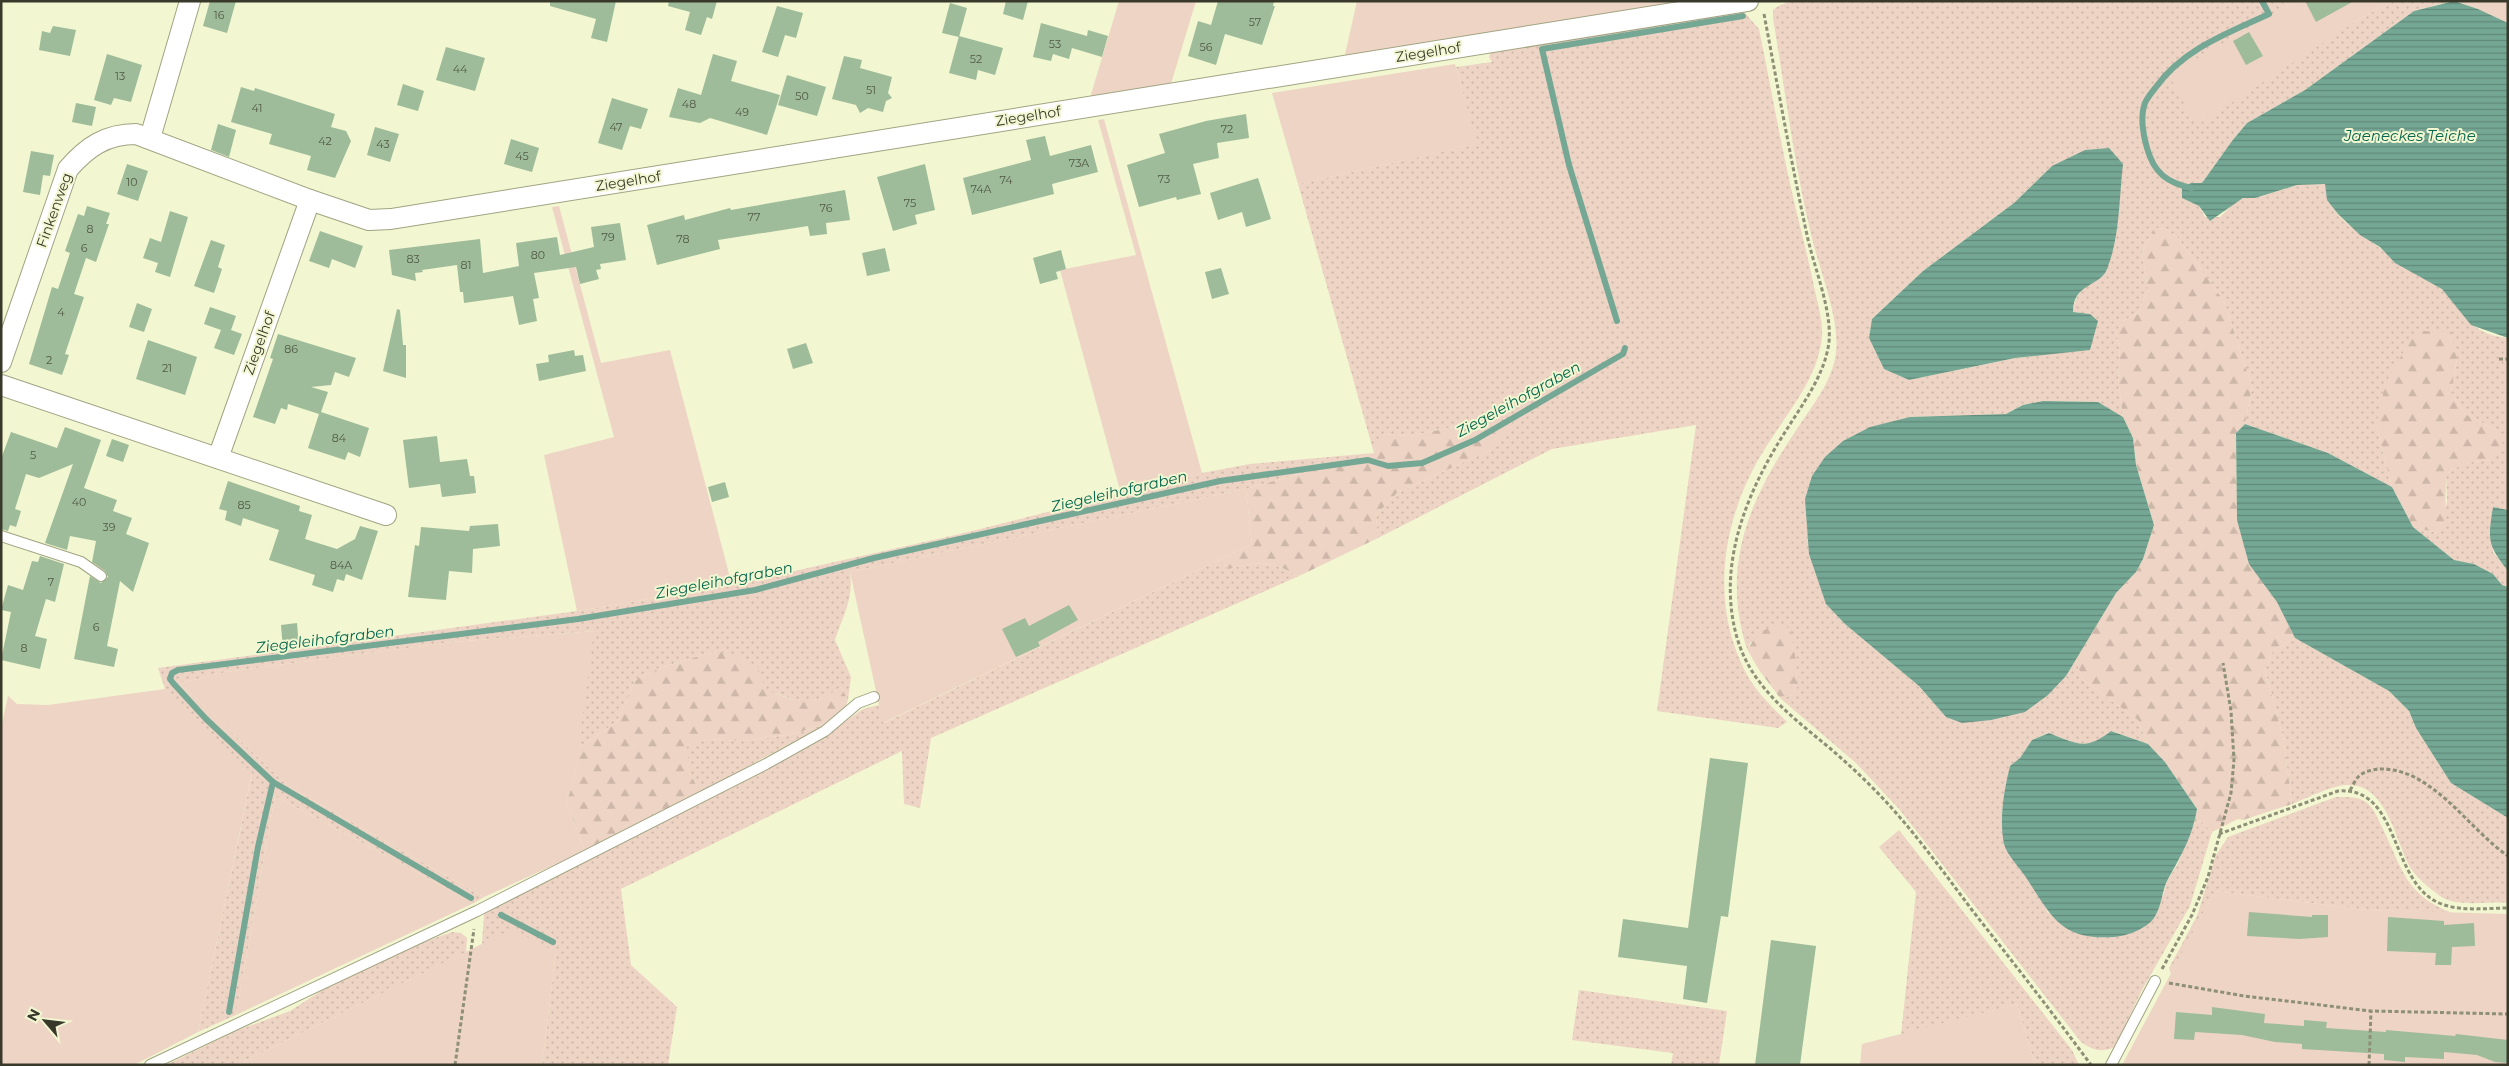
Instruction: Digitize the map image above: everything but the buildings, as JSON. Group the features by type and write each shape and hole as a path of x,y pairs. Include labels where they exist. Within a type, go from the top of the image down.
{"street":[{"path":"150,138 190,1"},
{"name":"Ziegelhof","path":"150,138 310,200 369,220 391,219 1756,6"},
{"name":"Finkenweg","path":"1,362 68,169 81,154 99,141 119,134 136,134 150,138"},
{"name":"Ziegelhof","path":"218,458 310,200"},
{"path":"1,385 386,515"}],"lane":[{"path":"1,536 82,562 102,576"},
{"path":"150,1065 477,911 766,764 825,731 858,702 874,697"},
{"path":"2111,1065 2156,980"}],"path":[{"path":"1756,6 1815,270 1828,312 1829,336 1827,352 1820,374 1770,456 1750,496 1741,521 1731,565 1731,605 1738,638 1743,653 1762,686 1780,706 1859,775 1898,815 2091,1065"},
{"path":"2499,359 2508,359"},
{"path":"2223,663 2231,711 2234,760 2231,793 2218,834 2208,877 2192,915 2156,980 2244,996 2372,1011 2508,1014"},
{"path":"2350,790 2358,777 2370,770 2394,769 2416,778 2455,807 2493,846 2508,856"},
{"path":"2218,834 2338,791 2350,790 2372,800 2381,812 2410,876 2425,894 2439,903 2461,908 2508,908"},
{"path":"456,1065 477,911"},
{"path":"2369,1065 2372,1011"}],"green space":[{"path":"1119,1 1196,1 1170,87 1090,98"},
{"path":"1357,1 1700,1 1344,59"},
{"path":"1792,1 2295,1 2170,75 2355,22 2391,1 2452,1 2414,11 2305,90 2247,123 2202,183 2191,183 2182,198 2199,206 2205,217 2220,217 2232,205 2243,198 2255,198 2297,185 2325,184 2332,206 2345,222 2397,264 2438,286 2476,327 2494,336 2508,338 2508,510 2493,507 2493,552 2508,571 2508,587 2502,585 2493,574 2474,564 2454,560 2413,527 2438,533 2447,501 2446,474 2464,463 2491,460 2498,431 2465,414 2451,393 2457,358 2376,425 2392,487 2328,453 2245,424 2252,387 2224,301 2177,237 2165,229 2154,228 2142,253 2148,289 2138,313 2123,321 2116,332 2120,346 2118,378 2123,417 2098,402 2043,401 2023,405 2006,414 1910,417 1826,604 1845,624 1919,686 1946,717 2066,676 2076,659 2082,679 2138,720 2148,744 2112,731 2095,742 2081,744 2048,733 2032,740 2020,758 2010,766 2002,813 2048,913 2163,896 2167,881 2178,863 2194,824 2201,821 2212,832 2190,906 2142,990 2115,1047 2110,1049 2097,1050 2081,1042 1900,810 1856,763 1780,698 1793,695 1751,642 1747,649 1739,618 1737,589 1744,533 1753,507 1780,455 1826,383 1831,373 1836,352 1835,324 1832,309 1811,234 1790,126 1773,18 1773,10 1780,5","holes":["2052,166 2106,271 2084,288 2076,298 2073,312 2090,314 2046,354 2015,358 1909,380 1884,369 1869,338 1872,319 1923,271 2014,203"]},
{"path":"2295,1 2391,1 2355,22 2196,126 2169,75"},
{"path":"2454,1 2508,1 2508,23 2478,9"},
{"path":"1738,11 1745,13 1759,29 1787,168 1819,308 1822,331 1820,351 1815,366 1801,394 1751,473 1739,500 1726,558 1724,587 1727,616 1734,645 1746,673 1755,687 1787,722 1778,728 1657,711 1696,425 1552,449 1378,538 1376,515 1397,493 1490,450 1497,418 1410,436 1383,434 1374,453 1298,184 1476,144 1456,67 1492,62 1489,57 1492,49"},
{"path":"1455,64 1477,144 1298,184 1272,93"},
{"path":"1104,119 1202,473 1121,494 1060,270 1136,255 1098,120"},
{"path":"559,206 601,363 670,350 732,585 577,611 544,455 614,437 552,207"},
{"path":"2154,228 2165,229 2177,237 2224,301 2252,387 2245,424 2236,433 2237,520 2295,638 2273,651 2265,670 2283,736 2292,804 2243,820 2238,819 2212,832 2201,821 2194,824 2197,809 2165,762 2148,744 2138,720 2082,679 2076,659 2116,593 2136,572 2143,559 2154,525 2136,465 2133,438 2123,417 2118,378 2120,346 2116,332 2123,321 2138,313 2148,289 2142,253"},
{"path":"2423,331 2451,332 2457,358 2451,393 2465,414 2498,431 2505,438 2491,460 2464,463 2446,474 2445,522 2438,533 2413,527 2392,487 2376,425 2386,382 2411,339"},
{"path":"1497,418 1512,422 1513,430 1490,450 1397,493 1376,515 1378,538 1299,576 1280,567 1257,563 1229,569 1219,560 1252,544 1246,489 1374,453 1382,434 1410,436"},
{"path":"1374,453 1246,489 850,572 849,599 835,640 851,677 848,700 841,687 828,696 804,703 765,690 716,651 660,668 635,680 617,722 578,748 593,631 453,642 226,672 180,683 288,786 484,897 474,903 275,796 236,1015 198,1032 252,774 165,689 158,668 577,611 732,585 960,534 1202,473 1250,464"},
{"path":"1246,489 1252,544 883,723 850,572"},
{"path":"1219,560 1229,569 1257,563 1280,567 1299,576 931,738 920,808 904,804 902,751 621,889 631,965 677,1007 668,1065 542,1065 556,952 482,944 484,914 494,906 807,748 863,709 879,705 884,723"},
{"path":"1777,623 1791,629 1799,683 1794,695 1780,698 1759,670 1747,649 1761,632"},
{"path":"594,631 574,781 566,802 585,851 484,897 288,786 180,683 226,672 453,642"},
{"path":"2295,638 2389,691 2409,711 2416,728 2451,783 2508,818 2508,903 2450,901 2435,892 2412,870 2381,803 2372,793 2360,787 2340,786 2292,804 2283,736 2265,670 2273,651"},
{"path":"716,651 739,657 758,667 765,689 795,700 804,701 821,698 841,687 848,700 844,711 826,724 793,734 743,741 709,739 687,745 689,773 701,792 585,851 566,802 574,781 578,748 617,722 635,680 660,668"},
{"path":"165,689 252,773 198,1032 134,1065 1,1065 1,728 8,696 17,704 48,705"},
{"path":"826,724 701,792 689,773 686,745 709,739 743,741 793,734"},
{"path":"275,796 474,903 236,1015"},
{"path":"2336,797 2355,798 2369,804 2374,810 2407,879 2414,889 2436,906 2452,913 2367,910 2215,891 2171,974 2169,968 2197,916 2216,855 2228,837"},
{"path":"1899,830 2072,1050 2079,1065 2035,1065 2017,1004 1901,1035 1916,892 1879,847"},
{"path":"2215,891 2367,910 2508,914 2508,1065 2122,1065"},
{"path":"512,929 556,952 542,1065 237,1065"},
{"path":"452,932 461,933 467,938 466,952 237,1065 166,1065 238,1030 290,1011 321,991 418,944"},
{"path":"1579,990 1727,1011 1719,1065 1671,1065 1673,1053 1572,1040"},
{"path":"2017,1004 2035,1065 1860,1065 1862,1044"}],"water":[{"name":"Jaeneckes Teiche","path":"2454,1 2478,9 2508,23 2508,338 2471,325 2442,289 2395,263 2380,247 2360,235 2338,214 2327,200 2325,184 2297,185 2255,198 2243,198 2210,221 2199,206 2182,198 2182,188 2191,183 2202,183 2247,123 2305,90 2414,11"},
{"path":"2109,148 2123,164 2114,244 2104,275 2082,290 2074,303 2073,312 2090,314 2098,321 2090,350 2015,358 1909,380 1884,369 1869,338 1872,319 1923,271 2014,203 2052,166 2085,150"},
{"path":"2043,401 2098,402 2123,417 2133,438 2136,465 2154,525 2143,559 2136,572 2116,593 2066,676 2048,695 2025,712 1991,720 1962,723 1946,717 1919,686 1845,624 1826,604 1809,554 1805,499 1812,476 1825,457 1843,441 1870,427 1910,417 2006,414 2023,405"},
{"path":"2245,424 2328,453 2392,487 2413,527 2454,560 2474,564 2493,574 2502,585 2508,587 2508,818 2451,783 2416,728 2409,711 2389,691 2295,638 2277,602 2249,564 2237,520 2236,433"},
{"path":"2493,507 2508,510 2508,571 2496,554 2491,541 2490,527"},
{"path":"2111,731 2148,744 2165,762 2197,809 2189,837 2166,883 2159,908 2151,922 2141,929 2125,935 2095,937 2069,930 2051,914 2010,857 2004,844 2002,814 2010,766 2020,758 2032,740 2049,733 2081,744 2095,741"}],"waterway":[{"path":"2192,188 2169,180 2153,164 2143,131 2142,120 2145,103 2151,93 2179,62 2207,43 2269,14 2262,1"},
{"name":"Ziegeleihofgraben","path":"1617,321 1569,165 1542,49 1743,16"},
{"name":"Ziegeleihofgraben","path":"229,1012 258,847 273,782 206,719 173,683 170,679 172,673 178,670 578,619 755,590 874,558 1220,481 1368,460 1388,466 1422,463 1475,440 1623,354 1625,348"},
{"path":"273,782 471,898"},
{"path":"501,915 553,942"}]}
